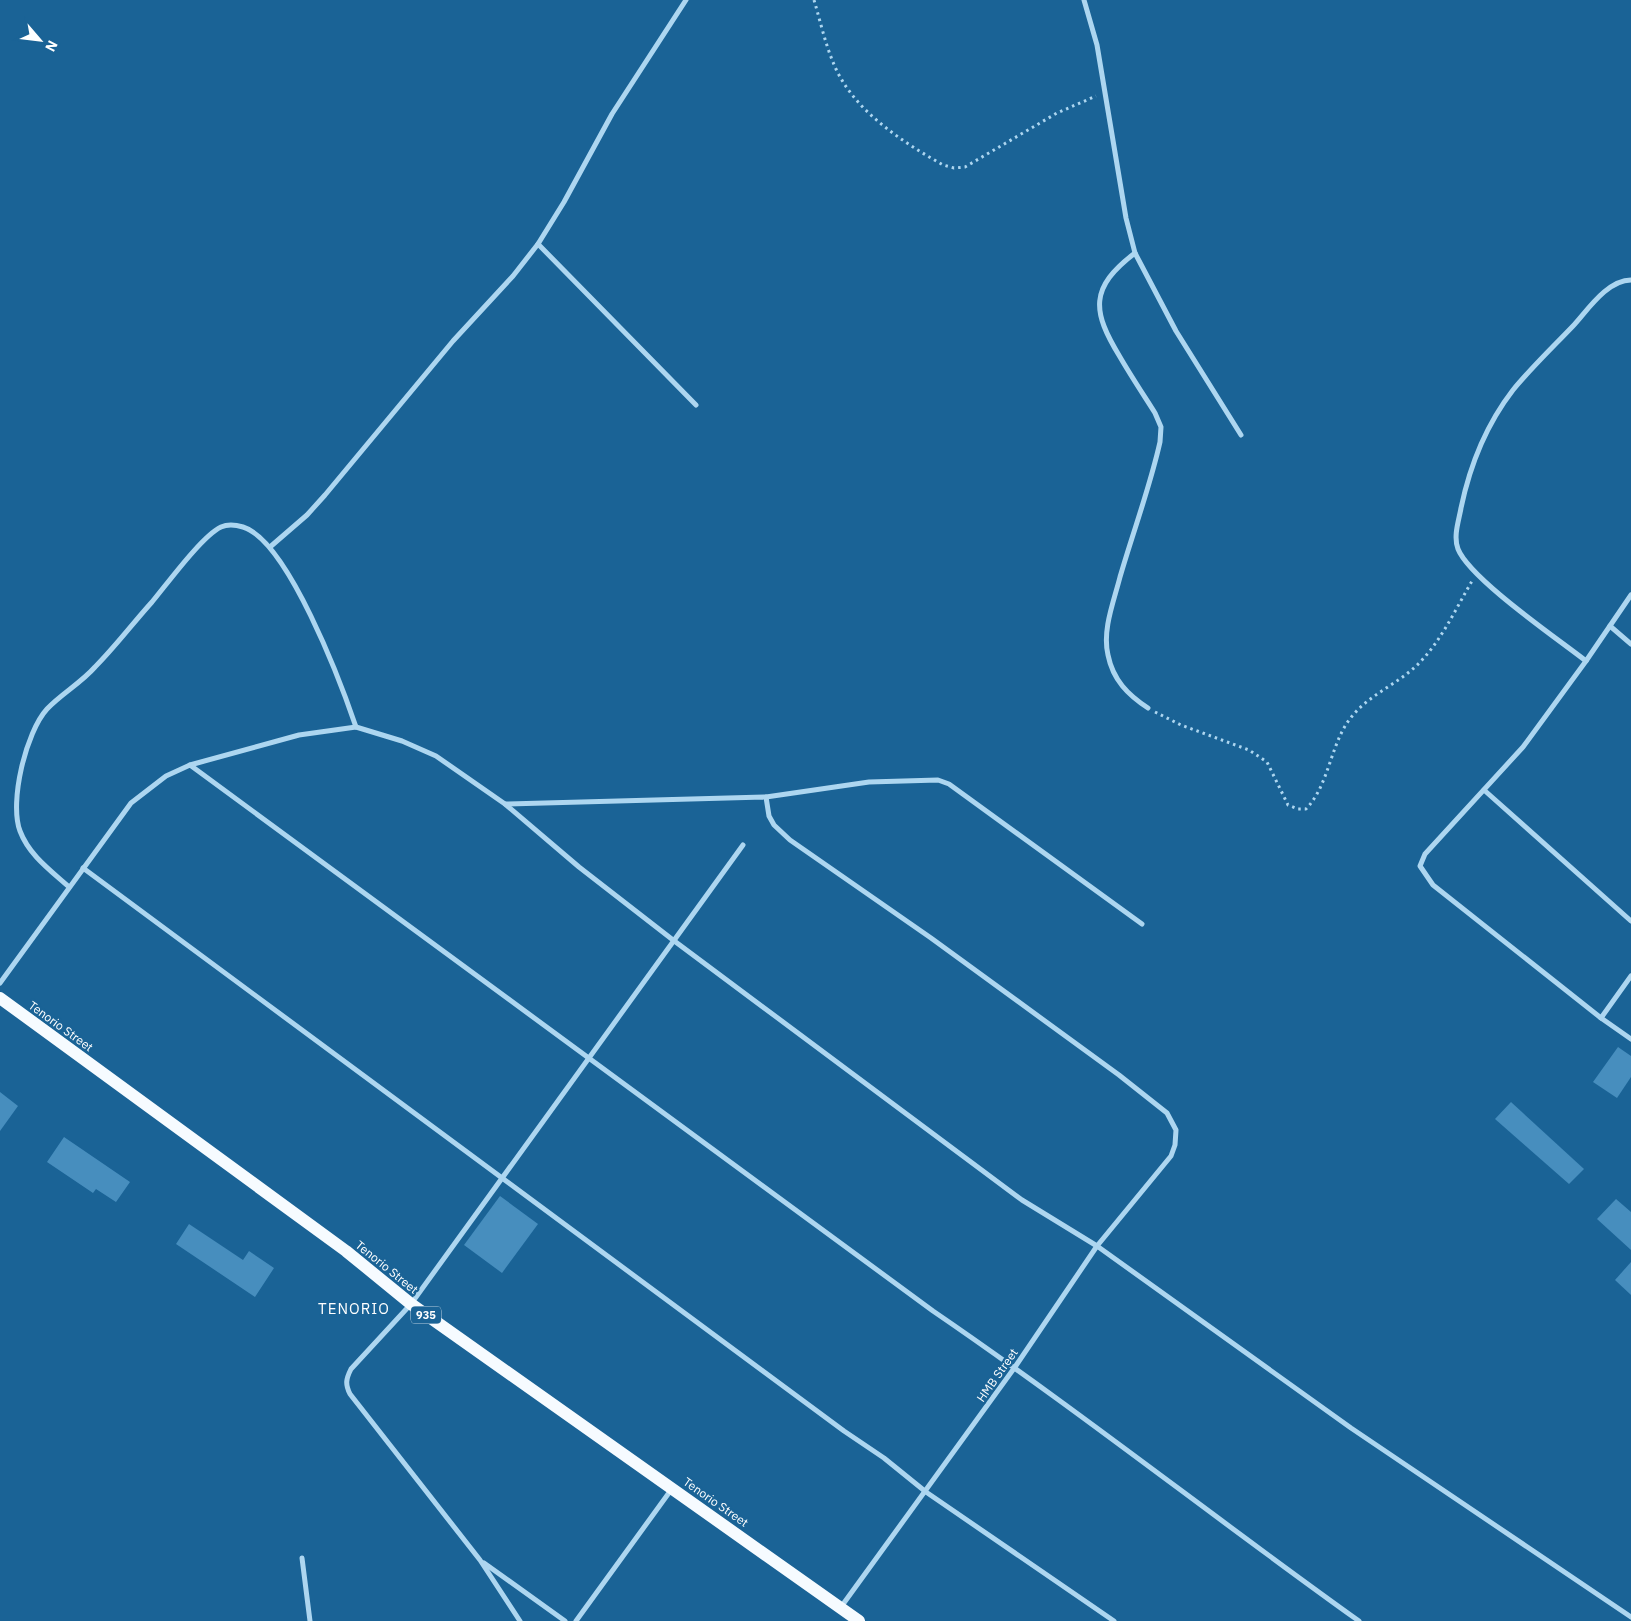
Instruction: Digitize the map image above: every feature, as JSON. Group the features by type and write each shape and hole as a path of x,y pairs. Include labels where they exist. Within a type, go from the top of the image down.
{"main road":[{"name":"Tenorio Street","path":"0,998 346,1251 411,1304 859,1621"}],"street":[{"path":"270,547 307,515 325,495 453,341 513,276 538,244 564,202 612,114 686,0"},
{"path":"1084,0 1106,92 1126,218 1135,253 1176,331 1241,435"},
{"path":"538,244 696,405"},
{"path":"1135,253 1118,266 1108,278 1100,296 1100,314 1104,332 1155,413 1161,427 1160,442 1113,602 1107,634 1108,654 1115,676 1129,695 1148,708"},
{"path":"1586,661 1502,596 1477,572 1458,549 1456,532 1470,471 1483,440 1513,390 1601,296 1620,282 1631,280"},
{"path":"69,887 38,860 19,830 17,804 26,747 35,726 48,709 95,668 212,534 221,527 233,525 244,527 255,533 270,547 326,645 356,727"},
{"path":"1631,595 1586,661 1523,747 1425,854 1421,863 1422,871 1433,885 1601,1018 1631,1039"},
{"path":"1610,626 1631,644"},
{"path":"0,983 131,803 166,776 190,765 299,735 356,727 402,741 436,756 505,804 579,867 673,940 1022,1200 1097,1246 1351,1428 1631,1617"},
{"path":"190,765 934,1311 1016,1367 1238,1534 1359,1621"},
{"path":"505,804 766,796 869,782 938,780 949,784 1142,924"},
{"path":"1484,790 1631,921"},
{"name":"HMB Street","path":"766,796 774,825 790,840 939,943 1119,1075 1167,1113 1176,1130 1175,1145 1171,1156 1097,1246 1016,1367 841,1608"},
{"path":"520,1621 480,1560 346,1387 346,1382 351,1370 411,1304 501,1176 590,1059 673,940 743,845"},
{"path":"83,868 828,1419 884,1458 926,1492 1114,1621"},
{"path":"1601,1018 1631,976"},
{"path":"576,1621 672,1488"},
{"path":"302,1558 310,1621"},
{"path":"480,1560 565,1621"}],"path":[{"path":"814,0 833,63 851,94 878,121 943,165 954,168 965,167 1057,113 1106,92"},
{"path":"1148,708 1181,724 1249,750 1267,762 1288,805 1298,809 1306,809 1316,800 1333,751 1347,723 1358,709 1375,695 1396,683 1416,666 1435,644 1477,572"}],"building":[{"path":"1618,1047 1631,1056 1631,1077 1617,1098 1593,1082"},
{"path":"0,1092 18,1106 0,1131"},
{"path":"1511,1102 1584,1169 1569,1184 1495,1119"},
{"path":"64,1137 130,1182 116,1202 96,1189 93,1193 47,1162"},
{"path":"500,1196 538,1224 502,1273 464,1245"},
{"path":"1616,1199 1631,1212 1631,1250 1597,1219"},
{"path":"189,1224 243,1260 249,1251 274,1268 255,1297 176,1244"},
{"path":"1631,1262 1631,1295 1615,1280"}],"district":[{"name":"TENORIO","path":"354,1308"}]}
